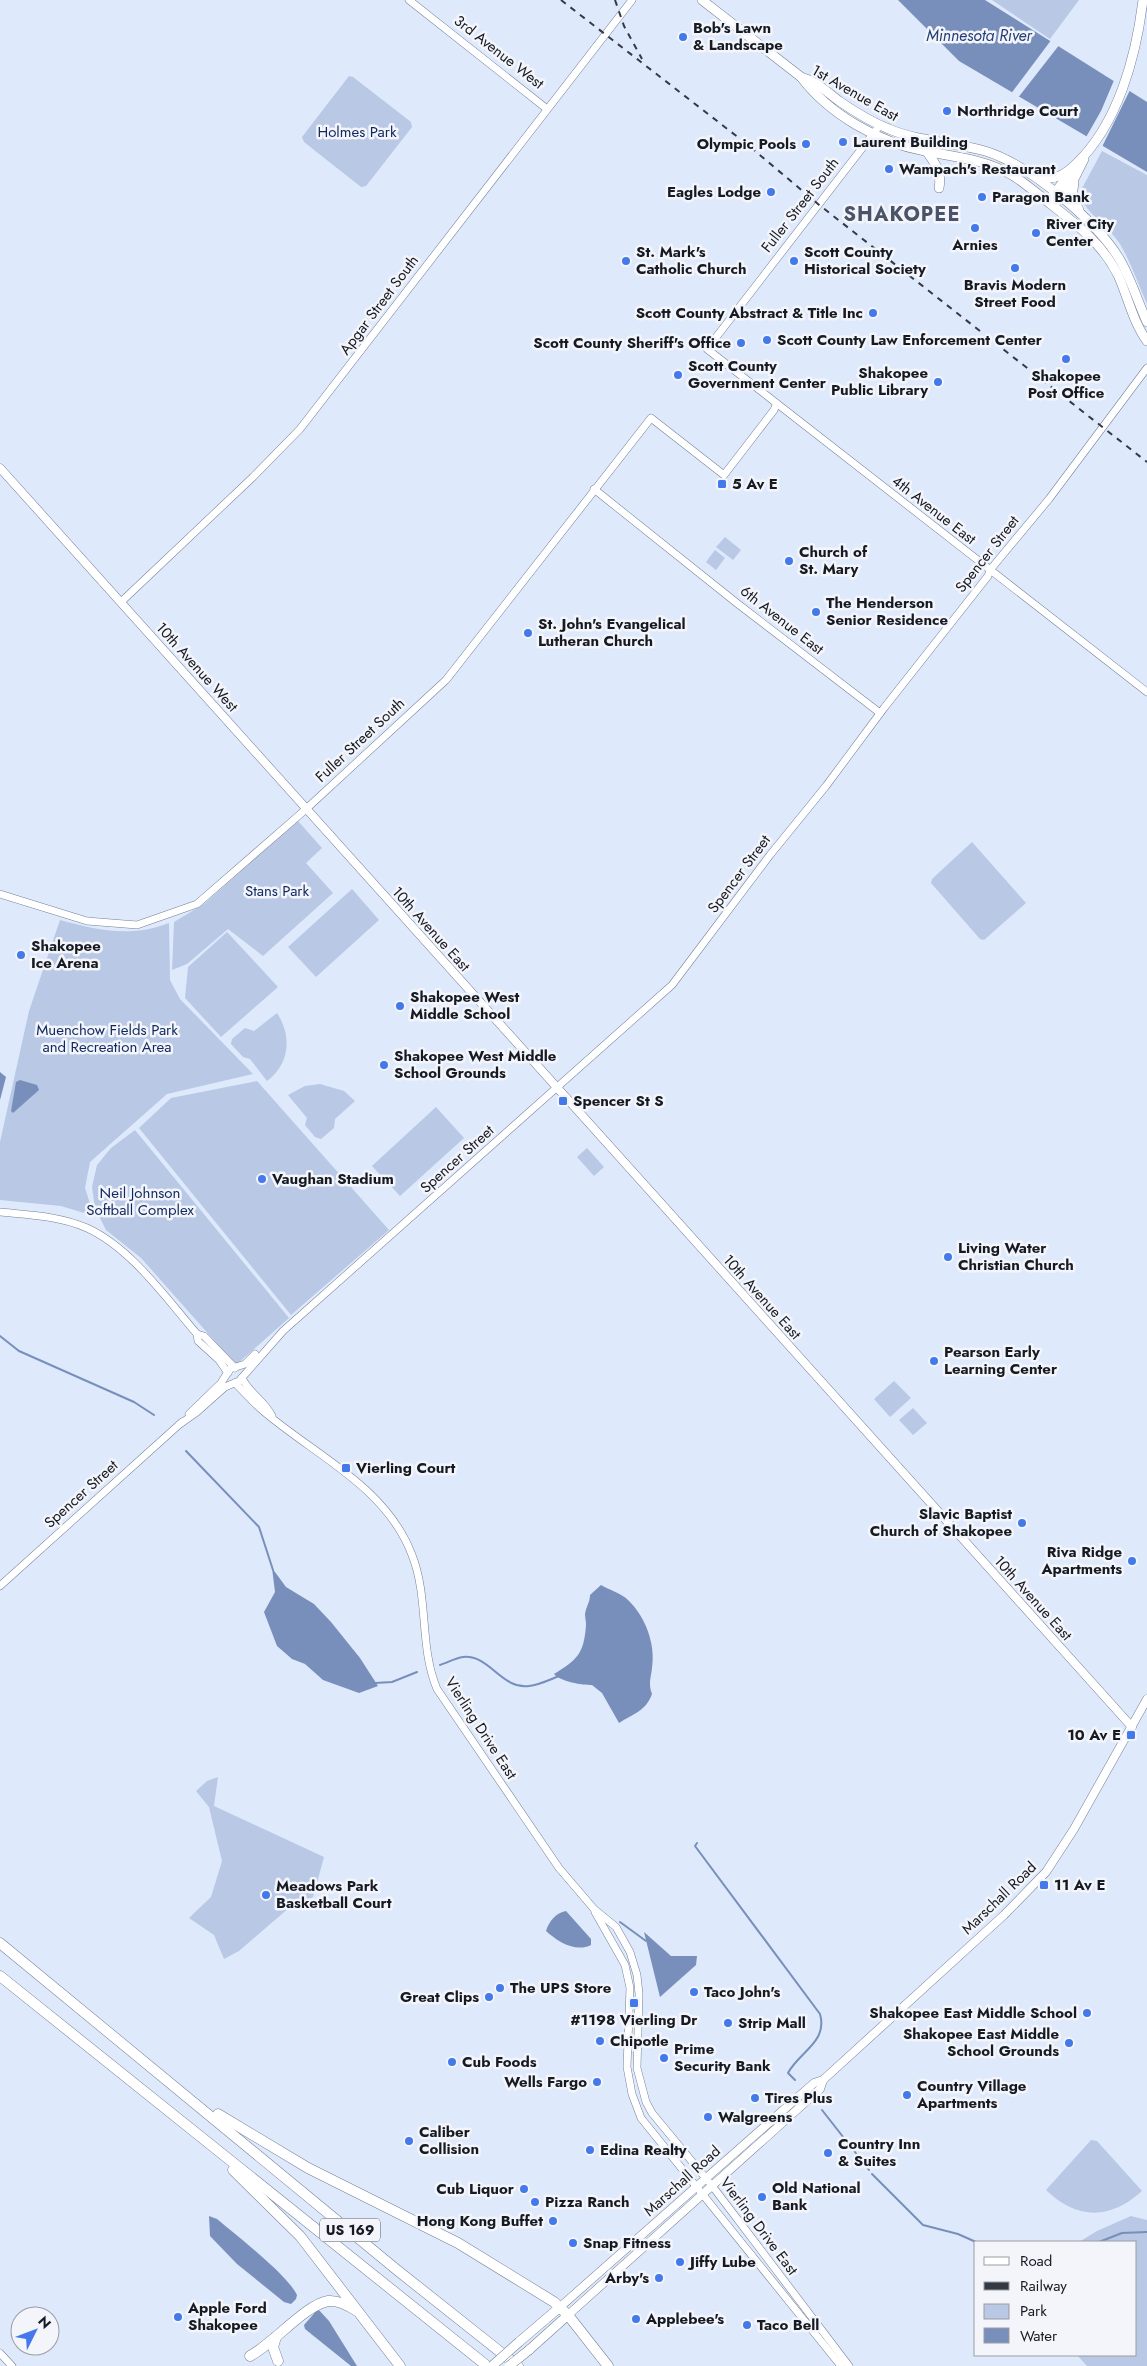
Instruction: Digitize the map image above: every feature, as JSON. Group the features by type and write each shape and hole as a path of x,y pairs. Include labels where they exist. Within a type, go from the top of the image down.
{"highway":[{"name":"US 169","path":"0,1943 397,2270 518,2366"},
{"name":"US 169","path":"0,1976 487,2366"},
{"path":"183,2092 308,2168 458,2243 560,2307 608,2366"},
{"path":"157,2101 256,2191 300,2236 365,2318 400,2366"},
{"path":"250,2356 261,2350 317,2305 326,2302 342,2303 365,2318"},
{"path":"276,2337 273,2347 278,2361"}],"main road":[{"path":"702,0 800,77"},
{"path":"1060,192 1101,133 1125,82 1134,52 1143,4"},
{"name":"1st Avenue East","path":"800,77 815,83 846,106 880,126 907,136 973,148 1008,160 1060,192 1105,239 1120,261 1147,322"},
{"name":"1st Avenue East","path":"800,77 809,88 872,135 894,144 927,152 970,158 995,167 1018,179 1090,237 1111,263 1147,341"},
{"path":"927,152 938,168 941,180 939,188"},
{"path":"1008,160 1043,177 1058,177 1082,159"},
{"path":"1082,159 1075,177 1072,193 1074,202 1087,220"},
{"path":"1050,204 1075,177"},
{"name":"10th Avenue West","path":"0,468 373,884"},
{"name":"10th Avenue East","path":"373,884 1132,1727"},
{"name":"Marschall Road","path":"492,2366 814,2083 823,2080 1004,1915 1046,1872 1074,1829 1147,1699"},
{"name":"Marschall Road","path":"509,2366 713,2187 820,2089 823,2080"}],"street":[{"name":"3rd Avenue West","path":"409,0 547,109"},
{"name":"Apgar Street South","path":"121,602 260,471 300,429 632,0"},
{"name":"Fuller Street South","path":"706,349 880,126"},
{"name":"4th Avenue East","path":"706,349 1147,692"},
{"name":"Spencer Street","path":"242,1378 283,1332 672,985 880,713 988,576 990,570 1049,499 1147,368"},
{"name":"Fuller Street South","path":"0,894 87,921 137,926 197,904 305,810 446,680 651,418 724,474 776,405"},
{"name":"6th Avenue East","path":"594,489 738,604 880,713"},
{"path":"0,1212 39,1216 87,1228 112,1244 131,1259 197,1334 204,1336 241,1371 242,1378 235,1383 228,1379 228,1374 219,1360 198,1341 197,1334"},
{"name":"Spencer Street","path":"236,1368 245,1364 272,1337 283,1332"},
{"path":"228,1374 230,1370 236,1368"},
{"name":"Spencer Street","path":"0,1586 180,1424 228,1374"},
{"name":"Vierling Drive East","path":"242,1378 248,1390 268,1409 272,1417"},
{"name":"Spencer Street","path":"180,1424 197,1412 225,1386 235,1383"},
{"name":"Vierling Drive East","path":"235,1383 263,1411 368,1492 396,1522 408,1544 417,1569 422,1595 428,1664 437,1689 558,1868 594,1910 625,1965 630,1988 628,2080 641,2118 655,2138 704,2194 794,2311 841,2366"},
{"name":"Vierling Drive East","path":"594,1910 616,1927 630,1952 637,1975 639,1994 637,2055 639,2080 646,2102 661,2126 706,2178 849,2366"},
{"path":"636,2107 642,2109 661,2126"},
{"path":"0,2353 12,2366"}],"green space":[{"path":"992,0 1079,0 1050,39"},
{"name":"Holmes Park","path":"349,76 353,77 411,122 412,127 366,186 361,187 304,142 302,137"},
{"path":"1102,151 1147,175 1147,304 1120,244 1087,208 1079,194"},
{"path":"725,537 741,550 733,560 716,547"},
{"path":"715,550 725,558 716,570 706,562"},
{"name":"Stans Park","path":"298,821 322,848 306,863 333,893 263,956 228,929 187,964 172,970 174,922 204,904"},
{"path":"972,842 1026,903 984,940 980,939 931,883 932,879"},
{"path":"352,889 379,920 316,977 288,947"},
{"name":"Muenchow Fields Park and Recreation Area","path":"60,920 114,931 155,928 169,923 170,980 180,999 253,1074 167,1094 90,1162 85,1188 94,1216 61,1206 0,1200 0,1142 29,1011"},
{"path":"227,932 278,987 221,1037 185,998 188,967"},
{"path":"277,1013 285,1031 286,1049 280,1066 267,1081 250,1059 243,1057 231,1044 232,1039 245,1028 254,1031"},
{"name":"Vaughan Stadium","path":"257,1081 389,1230 291,1315 139,1128 171,1098"},
{"path":"320,1084 344,1091 355,1101 335,1119 334,1128 321,1139 315,1137 305,1125 307,1118 288,1095 305,1086"},
{"path":"436,1107 464,1138 400,1196 372,1166"},
{"name":"Neil Johnson Softball Complex","path":"135,1130 289,1318 236,1365 141,1258 106,1230 95,1208 92,1187 97,1165 111,1148"},
{"path":"587,1148 604,1167 594,1176 577,1157"},
{"path":"894,1381 911,1398 890,1417 874,1399"},
{"path":"913,1408 927,1423 913,1435 899,1420"},
{"path":"218,1777 214,1806 324,1857 313,1897 290,1907 239,1951 224,1959 214,1935 189,1918 211,1897 222,1861 209,1807 196,1791 207,1781"},
{"path":"1091,2140 1097,2141 1142,2191 1130,2201 1118,2207 1094,2213 1070,2207 1046,2190"},
{"path":"1131,2216 1147,2220 1147,2366 1087,2366 1078,2356 1137,2356 1137,2241 1081,2241 1097,2231"}],"water":[{"name":"Minnesota River","path":"898,0 985,0 1147,102 1147,172 959,61"},
{"path":"0,1072 6,1077 0,1100"},
{"path":"20,1080 37,1085 39,1090 13,1113 11,1111 16,1082"},
{"path":"272,1568 286,1587 314,1604 331,1622 360,1658 378,1686 359,1693 323,1680 305,1664 292,1659 277,1646 264,1612 275,1592"},
{"path":"601,1585 628,1600 644,1622 651,1640 653,1659 650,1684 652,1694 643,1708 619,1723 602,1693 592,1685 566,1681 554,1674 574,1660 581,1650 585,1635 585,1614 590,1595"},
{"path":"566,1911 591,1939 591,1945 579,1948 573,1947 555,1939 546,1931 553,1918"},
{"path":"644,1932 671,1956 697,1956 696,1965 660,1997"},
{"path":"209,2216 217,2219 261,2256 292,2286 297,2295 291,2304 284,2302 237,2264 210,2236"},
{"path":"318,2309 329,2321 357,2366 351,2366 305,2329 304,2325"}],"pier":[{"path":"1052,39 1060,44 1017,99 1010,95"},
{"path":"1115,78 1131,88 1101,149 1085,139 1101,111"}],"waterway":[{"path":"0,1336 19,1351 134,1402 154,1415"},
{"path":"186,1451 259,1527 273,1570"},
{"path":"440,1665 463,1657 472,1658 480,1661 503,1678 519,1686 536,1685 559,1676"},
{"path":"375,1683 392,1682 417,1672"},
{"path":"697,1843 695,1846 820,2014 820,2032 811,2046 788,2073 795,2080"},
{"path":"620,1922 646,1941"},
{"path":"822,2110 869,2170"},
{"path":"872,2174 923,2225 958,2234 974,2241"},
{"path":"1102,2241 1122,2233 1147,2232"}],"railway":[{"path":"561,0 748,145 818,204 1147,462"},
{"path":"615,0 624,26 642,59"}],"place":[{"name":"Bob's Lawn & Landscape","path":"683,37"},
{"name":"Northridge Court","path":"947,111"},
{"name":"Laurent Building","path":"843,142"},
{"name":"Olympic Pools","path":"806,144"},
{"name":"Wampach's Restaurant","path":"889,169"},
{"name":"Eagles Lodge","path":"771,192"},
{"name":"Paragon Bank","path":"982,197"},
{"name":"Arnies","path":"975,228"},
{"name":"River City Center","path":"1036,233"},
{"name":"St. Mark's Catholic Church","path":"626,261"},
{"name":"Scott County Historical Society","path":"794,261"},
{"name":"Bravis Modern Street Food","path":"1015,268"},
{"name":"Scott County Abstract & Title Inc","path":"873,313"},
{"name":"Scott County Law Enforcement Center","path":"767,340"},
{"name":"Scott County Sheriff's Office","path":"741,343"},
{"name":"Shakopee Post Office","path":"1066,359"},
{"name":"Scott County Government Center","path":"678,375"},
{"name":"Shakopee Public Library","path":"938,382"},
{"name":"5 Av E","path":"722,484"},
{"name":"Church of St. Mary","path":"789,561"},
{"name":"The Henderson Senior Residence","path":"816,612"},
{"name":"St. John's Evangelical Lutheran Church","path":"528,633"},
{"name":"Shakopee Ice Arena","path":"21,955"},
{"name":"Shakopee West Middle School","path":"400,1006"},
{"name":"Shakopee West Middle School Grounds","path":"384,1065"},
{"name":"Spencer St S","path":"563,1101"},
{"name":"Vaughan Stadium","path":"262,1179"},
{"name":"Living Water Christian Church","path":"948,1257"},
{"name":"Pearson Early Learning Center","path":"934,1361"},
{"name":"Vierling Court","path":"346,1468"},
{"name":"Slavic Baptist Church of Shakopee","path":"1022,1523"},
{"name":"Riva Ridge Apartments","path":"1132,1561"},
{"name":"10 Av E","path":"1131,1735"},
{"name":"11 Av E","path":"1044,1885"},
{"name":"Meadows Park Basketball Court","path":"266,1895"},
{"name":"The UPS Store","path":"500,1988"},
{"name":"Taco John's","path":"694,1992"},
{"name":"Great Clips","path":"489,1997"},
{"name":"#1198 Vierling Dr","path":"634,2003"},
{"name":"Shakopee East Middle School","path":"1087,2013"},
{"name":"Strip Mall","path":"728,2023"},
{"name":"Chipotle","path":"600,2041"},
{"name":"Shakopee East Middle School Grounds","path":"1069,2043"},
{"name":"Prime Security Bank","path":"664,2058"},
{"name":"Cub Foods","path":"452,2062"},
{"name":"Wells Fargo","path":"597,2082"},
{"name":"Country Village Apartments","path":"907,2095"},
{"name":"Tires Plus","path":"755,2098"},
{"name":"Walgreens","path":"708,2117"},
{"name":"Caliber Collision","path":"409,2141"},
{"name":"Edina Realty","path":"590,2150"},
{"name":"Country Inn & Suites","path":"828,2153"},
{"name":"Cub Liquor","path":"524,2189"},
{"name":"Old National Bank","path":"762,2197"},
{"name":"Pizza Ranch","path":"535,2202"},
{"name":"Hong Kong Buffet","path":"553,2221"},
{"name":"Snap Fitness","path":"573,2243"},
{"name":"Jiffy Lube","path":"680,2262"},
{"name":"Arby's","path":"659,2278"},
{"name":"Apple Ford Shakopee","path":"178,2317"},
{"name":"Applebee's","path":"636,2319"},
{"name":"Taco Bell","path":"747,2325"}],"district":[{"name":"SHAKOPEE","path":"902,214"}]}
